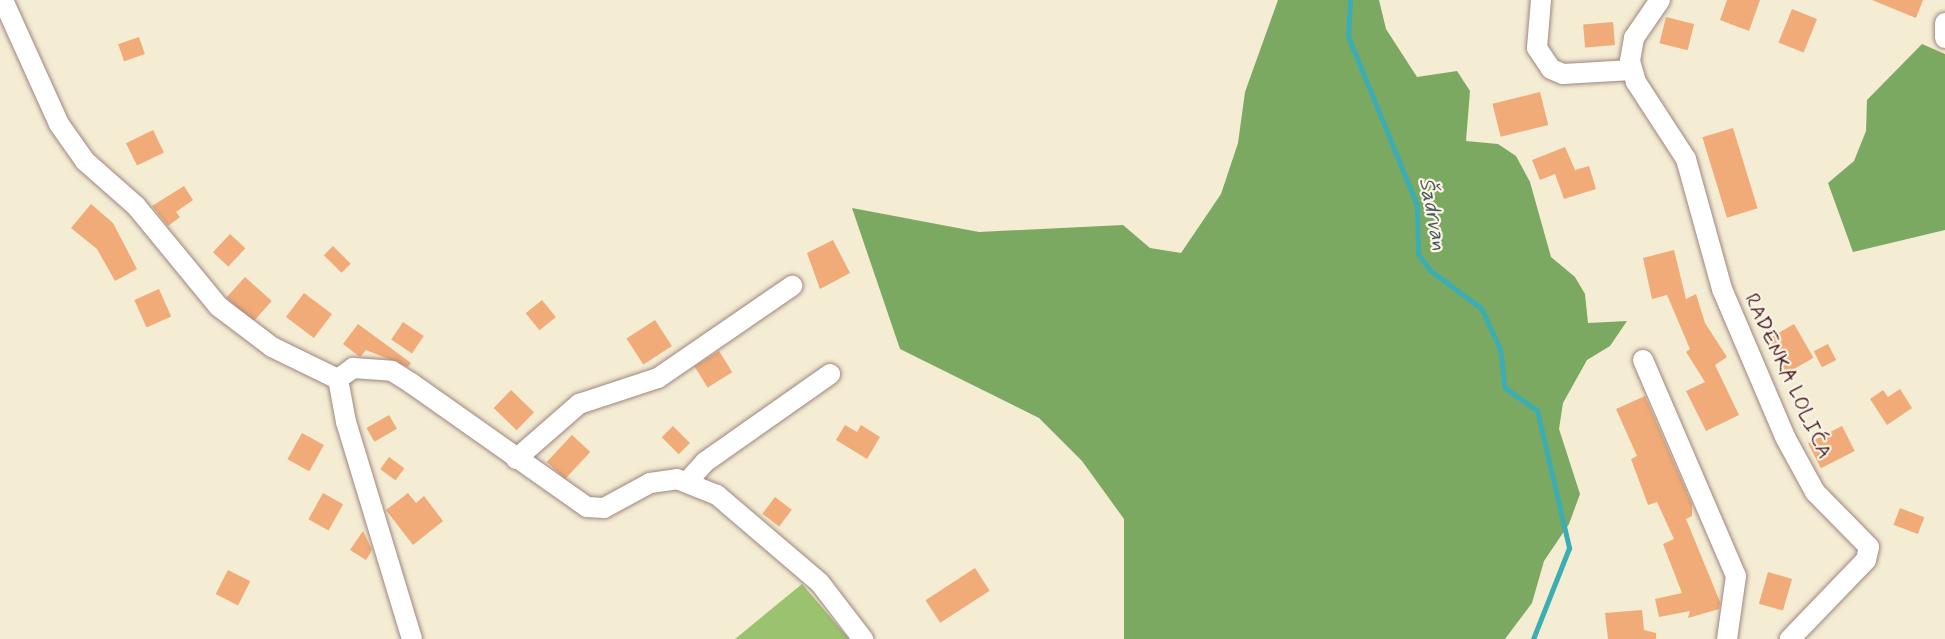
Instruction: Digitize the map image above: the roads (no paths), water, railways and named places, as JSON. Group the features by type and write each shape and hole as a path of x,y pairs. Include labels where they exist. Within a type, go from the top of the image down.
{"street":[{"path":"3,0 59,124 85,161 136,206 218,306 272,348 338,379"},
{"path":"1541,0 1537,48 1551,69 1563,74 1632,70 1636,32 1660,0"},
{"path":"1945,23 1945,38"},
{"name":"RADENKA LOLIĆA","path":"1632,70 1686,159 1722,289 1785,437 1815,492 1869,548 1866,560 1790,639"},
{"path":"516,459 579,404 658,378 792,286"},
{"path":"1643,360 1736,576 1727,639"},
{"path":"338,379 353,368 392,371 577,503 595,509 650,483 687,482 717,495 781,546 832,595 864,639"},
{"path":"687,482 705,462 830,374"},
{"path":"338,379 363,488 412,639"}],"waterway":[{"name":"Šadrvan","path":"1350,0 1348,36 1417,205 1418,254 1431,271 1481,308 1500,349 1505,388 1537,410 1569,548 1533,639"}]}
